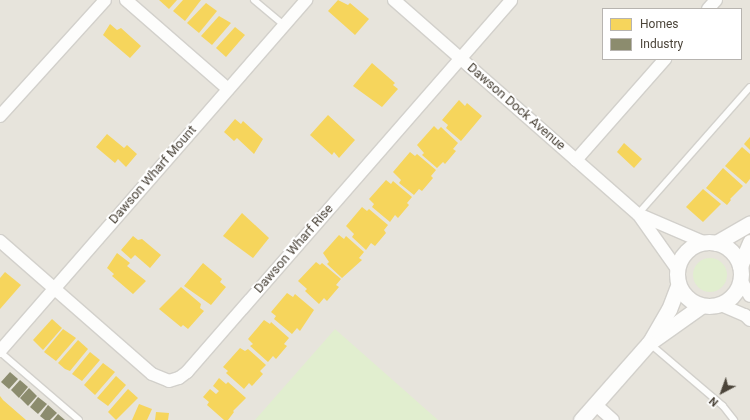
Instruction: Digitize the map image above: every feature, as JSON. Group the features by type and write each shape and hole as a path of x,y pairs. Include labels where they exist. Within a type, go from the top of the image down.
{"street":[{"path":"0,116 104,0"},
{"path":"126,0 228,89"},
{"name":"Dawson Wharf Mount","path":"0,351 306,0"},
{"name":"Dawson Dock Avenue","path":"394,0 638,214 663,247 677,269"},
{"name":"Dawson Wharf Rise","path":"0,241 152,374 169,381 179,378 187,372 511,0"},
{"path":"709,8 716,0"},
{"path":"576,160 664,60"},
{"name":"Dawson Dock Avenue","path":"638,214 710,242"},
{"path":"581,420 648,343 669,309 678,286 677,269 686,252 750,223"},
{"path":"710,242 731,250 750,296"},
{"path":"721,305 737,291 750,242"},
{"path":"678,286 684,295 700,306"},
{"path":"648,343 700,306 721,305 745,315 750,320"},
{"path":"595,404 613,420"}],"lane":[{"path":"254,0 284,26"},
{"path":"638,214 750,87"},
{"path":"648,343 723,406 734,420"},
{"path":"0,351 79,420"}],"shaded area":[{"path":"0,0 750,0 750,420 0,420"}],"green space":[{"path":"707,258 713,258 717,259 724,265 727,275 726,282 720,289 713,292 707,292 703,291 696,285 693,278 693,272 694,268 700,261"},
{"path":"335,329 438,420 255,420"}],"building: Homes":[{"path":"159,0 177,0 169,9"},
{"path":"183,0 201,0 185,21 173,11"},
{"path":"338,0 348,5 350,3 369,19 355,35 328,11"},
{"path":"206,3 217,11 199,33 187,23"},
{"path":"219,16 231,23 212,45 201,36"},
{"path":"110,24 117,30 121,28 141,46 130,58 103,35"},
{"path":"235,27 245,35 226,57 216,48"},
{"path":"372,63 395,83 393,85 398,89 382,107 353,86"},
{"path":"459,100 465,106 467,103 482,116 461,141 446,128 448,125 442,120"},
{"path":"328,115 355,140 339,158 334,152 332,155 310,135"},
{"path":"235,119 241,124 243,121 263,139 254,154 237,138 234,141 224,132"},
{"path":"434,126 438,130 441,127 458,143 453,149 456,151 445,164 443,162 437,168 422,155 424,153 417,145"},
{"path":"107,134 124,148 127,145 137,154 126,167 118,159 115,163 96,147"},
{"path":"750,137 750,150 744,144"},
{"path":"624,143 642,159 634,168 617,152"},
{"path":"742,147 750,154 750,179 746,184 725,166"},
{"path":"410,152 415,156 417,154 436,170 431,176 433,178 422,191 419,189 414,195 399,183 401,180 393,172"},
{"path":"723,168 743,186 730,199 731,200 727,205 706,188"},
{"path":"386,180 391,184 393,181 412,197 407,203 409,205 398,218 395,215 390,222 372,207 374,204 369,199"},
{"path":"703,189 721,204 703,222 686,207"},
{"path":"362,207 367,211 369,209 388,225 384,230 386,233 375,246 371,243 366,250 352,237 354,234 346,226"},
{"path":"242,213 269,238 253,258 223,236"},
{"path":"339,235 344,239 346,236 364,252 359,258 362,260 342,278 327,264 329,262 323,253"},
{"path":"133,236 138,240 142,239 161,255 150,268 135,255 131,259 121,250"},
{"path":"117,253 130,263 127,266 146,281 133,294 112,276 114,274 107,268"},
{"path":"316,262 320,265 322,263 341,279 336,285 339,287 327,301 324,298 319,304 305,291 307,289 298,281"},
{"path":"203,263 222,279 220,282 226,287 211,305 184,286"},
{"path":"5,272 21,285 0,309 0,278"},
{"path":"181,287 201,304 200,308 204,311 188,329 183,325 181,327 159,309"},
{"path":"287,293 293,297 295,294 314,310 300,331 297,328 292,334 274,319 276,316 271,312"},
{"path":"52,319 62,328 43,350 33,340"},
{"path":"264,320 270,324 271,322 289,338 284,344 287,346 276,359 273,356 268,362 250,346 253,344 248,339"},
{"path":"63,329 76,338 56,361 44,352"},
{"path":"78,340 88,349 70,371 58,363"},
{"path":"240,348 245,351 248,349 266,365 260,371 263,374 252,386 249,383 244,389 226,373 228,371 223,367"},
{"path":"90,352 100,360 82,381 72,374"},
{"path":"103,363 115,372 95,395 84,385"},
{"path":"116,376 126,385 108,406 97,398"},
{"path":"219,378 226,384 228,382 246,398 233,411 234,412 228,420 224,420 207,405 209,402 203,397 210,389 216,394 219,391 213,386"},
{"path":"128,389 138,398 116,420 108,412"},
{"path":"0,396 3,400 26,420 0,420"},
{"path":"139,404 152,409 147,420 132,420"},
{"path":"156,412 169,413 168,420 155,420"}],"building: Industry":[{"path":"10,372 18,379 9,389 1,382"},
{"path":"20,380 28,387 19,398 11,390"},
{"path":"29,388 37,396 28,406 20,398"},
{"path":"38,397 47,404 38,414 30,407"},
{"path":"48,405 57,413 50,420 45,420 40,416"},
{"path":"58,414 65,420 53,420"}]}
